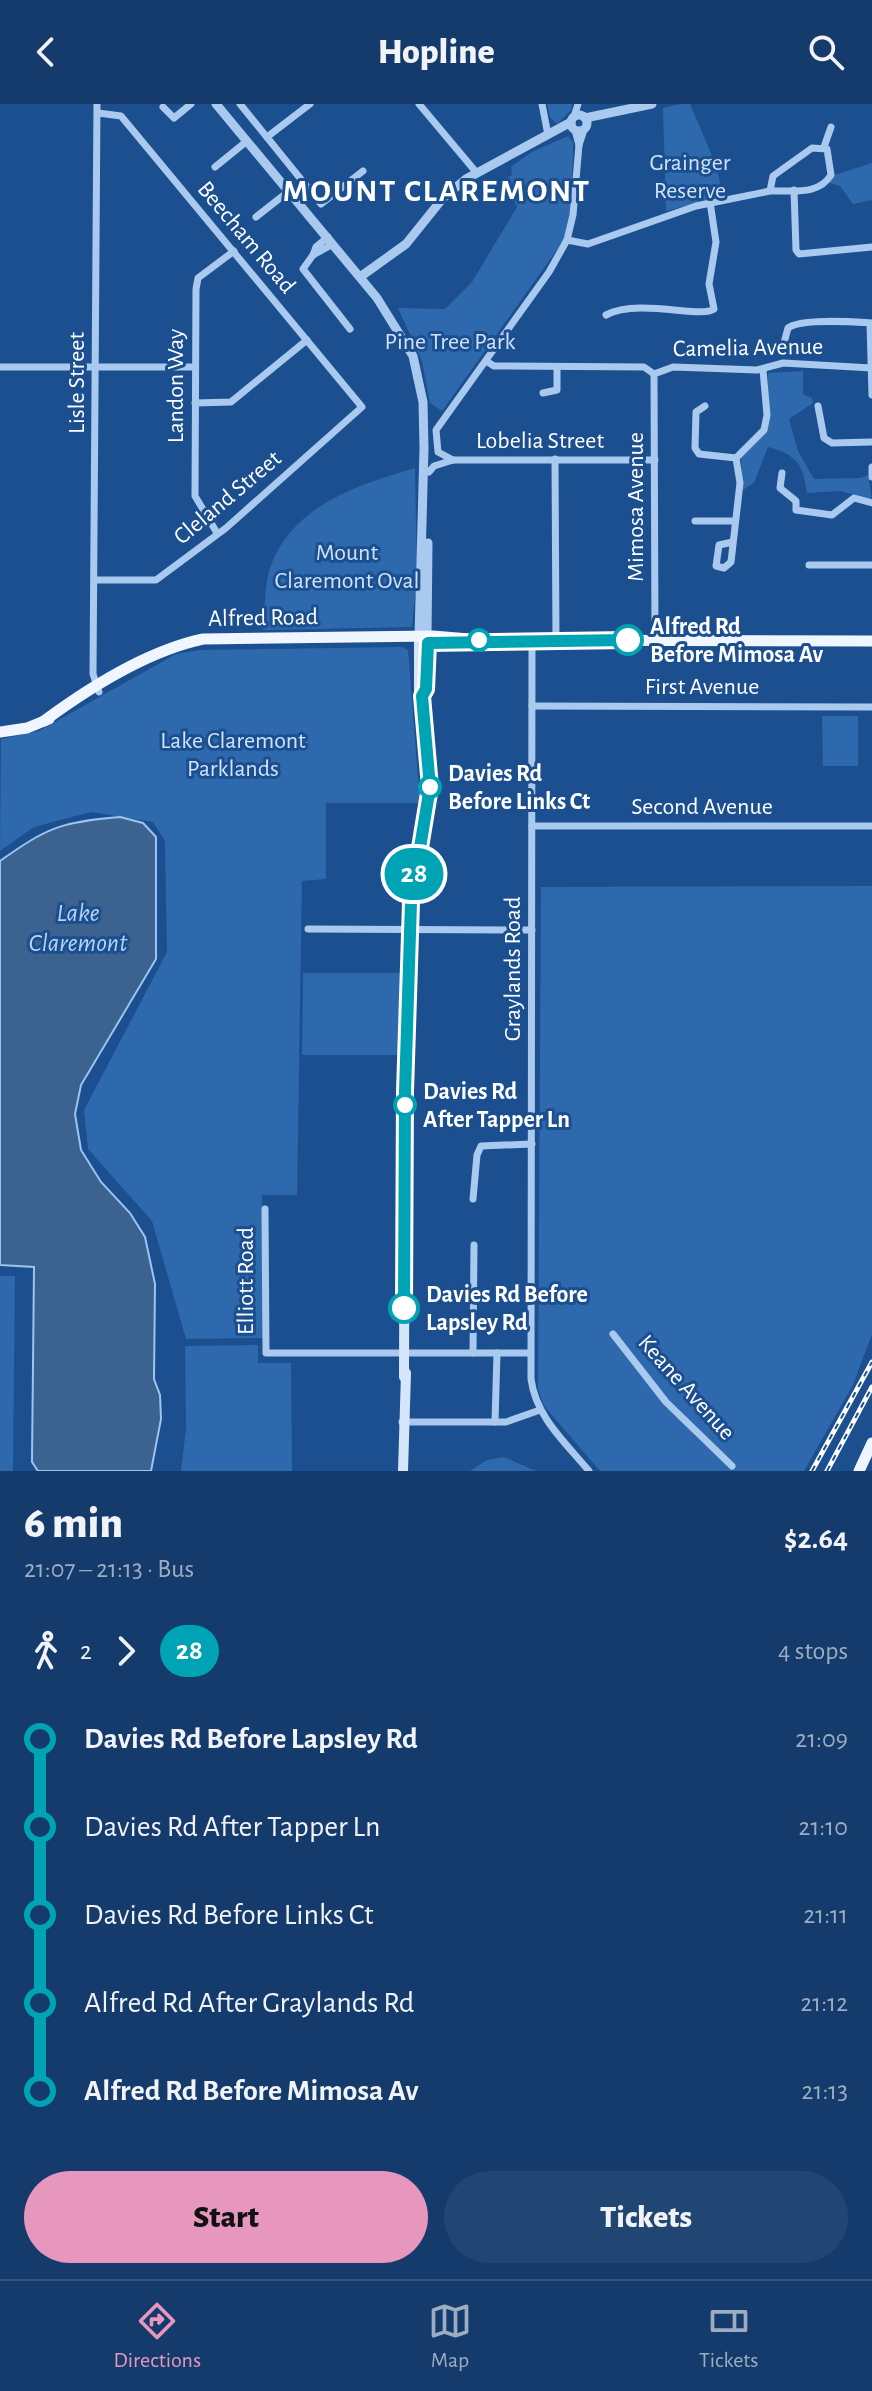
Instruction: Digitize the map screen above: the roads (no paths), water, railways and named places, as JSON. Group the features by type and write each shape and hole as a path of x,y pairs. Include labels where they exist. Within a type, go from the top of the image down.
{"main road":[{"name":"Alfred Road","path":"0,732 27,728 44,721 157,655 179,644 203,639 872,641"},
{"path":"403,1471 405,1092 411,929 413,881 430,787 422,696 426,689 423,640"},
{"path":"859,1471 872,1443"}],"street":[{"path":"163,107 174,118 191,104"},
{"path":"216,104 388,313 413,356 428,430 423,640"},
{"path":"240,104 321,204 363,171"},
{"path":"267,137 310,104"},
{"path":"419,104 476,172"},
{"path":"542,104 552,133"},
{"path":"453,460 438,452 436,430 567,240 573,215 579,104"},
{"path":"362,280 412,237 443,198 476,172 552,133 652,104"},
{"name":"Beecham Road","path":"98,108 121,116 357,401"},
{"name":"Lisle Street","path":"98,108 94,663 100,687"},
{"path":"824,147 831,127"},
{"path":"215,167 247,141"},
{"path":"567,240 588,244 710,202 770,191 810,190 830,178 831,158 824,147"},
{"path":"770,191 773,176 812,148 824,147"},
{"path":"794,190 796,250 799,254 872,247"},
{"path":"256,217 289,191"},
{"path":"606,315 638,306 663,306 701,314 714,309 709,284 716,242 710,202"},
{"path":"330,240 316,247 304,264 303,272 350,329"},
{"name":"Landon Way","path":"217,533 195,496 198,278 234,251"},
{"path":"784,343 788,328 808,320 871,324 872,395"},
{"path":"195,403 231,402 307,340"},
{"name":"Camelia Avenue","path":"486,361 494,366 644,367 654,374 673,367 763,370 783,363 872,368"},
{"path":"0,367 195,367"},
{"path":"557,367 557,390"},
{"path":"736,458 764,430 767,415 763,370"},
{"name":"Mimosa Avenue","path":"654,374 655,641"},
{"path":"543,393 557,390 567,393"},
{"name":"Cleland Street","path":"95,580 156,580 217,533 362,407 357,401"},
{"path":"705,406 696,412 695,448 699,454 736,458"},
{"path":"818,406 824,438 832,443 872,442"},
{"path":"733,542 740,483 736,458"},
{"path":"555,459 556,640"},
{"name":"Lobelia Street","path":"427,476 434,466 453,460 655,460"},
{"path":"872,467 872,477"},
{"path":"782,473 780,488 796,501 796,510 832,515 854,498 872,503"},
{"path":"695,521 735,521"},
{"path":"809,565 872,565"},
{"name":"Graylands Road","path":"532,640 530,1353 534,1397 540,1410 589,1471"},
{"name":"First Avenue","path":"532,706 872,707"},
{"name":"Second Avenue","path":"532,826 872,826"},
{"path":"308,929 532,930"},
{"path":"473,1199 477,1155 481,1146 532,1144"},
{"name":"Elliott Road","path":"265,1209 266,1353 404,1352"},
{"path":"473,1353 474,1245"},
{"name":"Keane Avenue","path":"613,1334 666,1402 732,1466"},
{"path":"404,1352 530,1353"},
{"path":"495,1422 497,1353"},
{"path":"402,1422 495,1422 515,1420 540,1410"}],"water":[{"name":"Lake Claremont","path":"120,817 143,823 156,837 156,959 81,1085 75,1114 81,1150 101,1182 130,1213 145,1237 155,1284 154,1379 160,1395 161,1419 151,1471 38,1471 32,1462 34,1267 0,1265 0,861 56,828"}],"railway":[{"path":"812,1471 872,1362"},
{"path":"827,1471 872,1387"}],"place":[{"name":"Alfred Rd Before Mimosa Av","path":"628,640"},
{"name":"Davies Rd Before Links Ct","path":"430,787"},
{"name":"Davies Rd After Tapper Ln","path":"405,1105"},
{"name":"Davies Rd Before Lapsley Rd","path":"404,1308"}],"district":[{"name":"MOUNT CLAREMONT","path":"437,190"}],"park label":[{"name":"Grainger Reserve","path":"690,176"},
{"name":"Pine Tree Park","path":"450,341"},
{"name":"Mount Claremont Oval","path":"347,566"},
{"name":"Lake Claremont Parklands","path":"233,754"}]}
